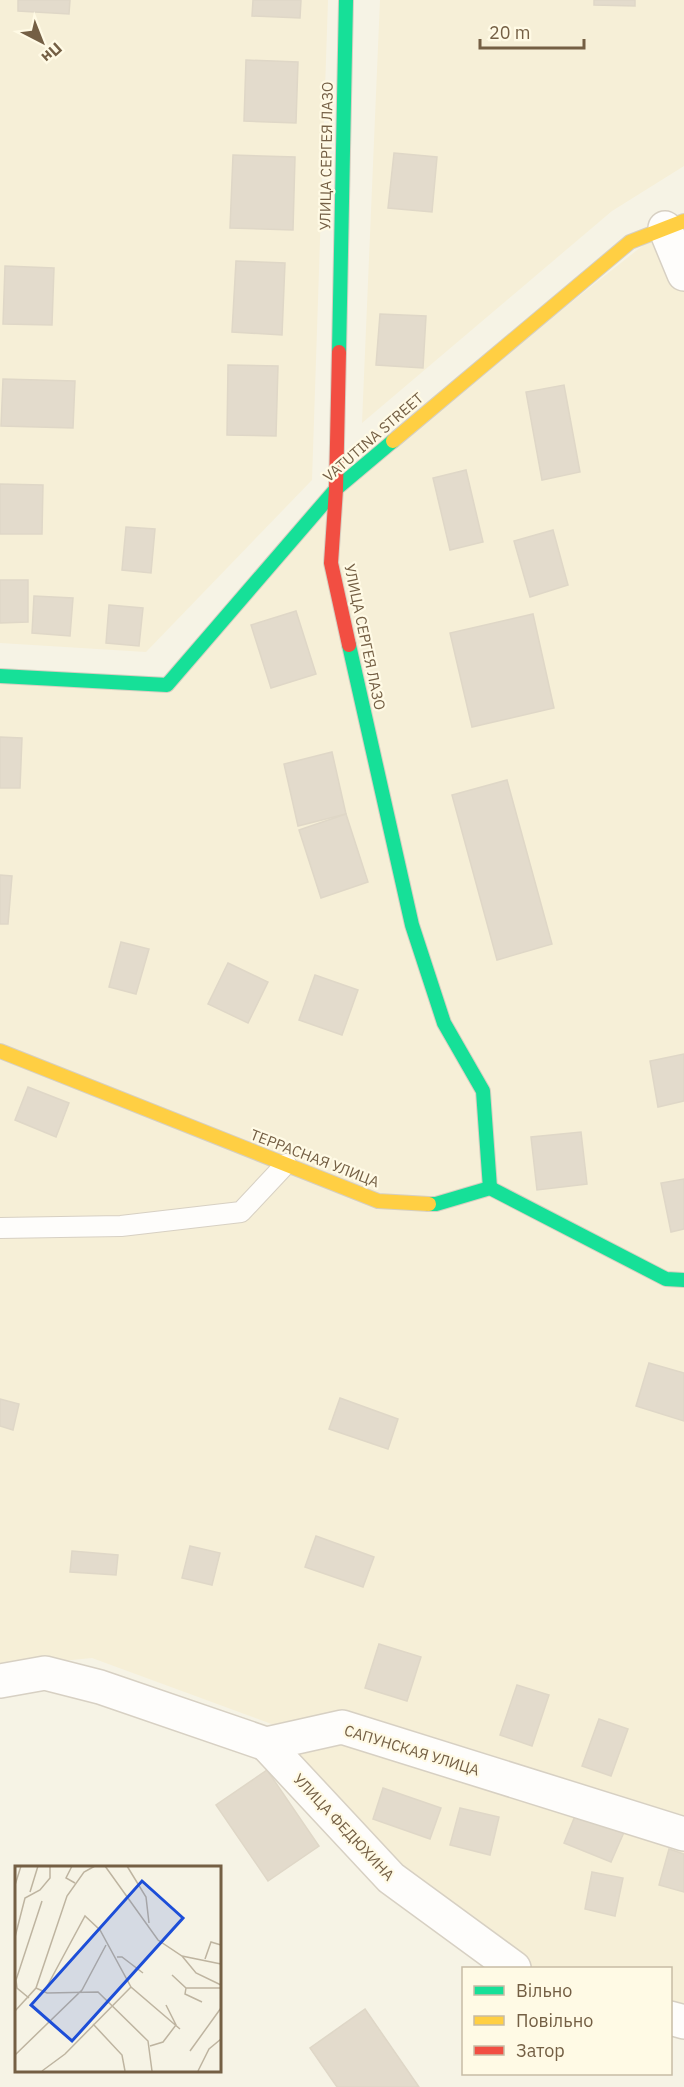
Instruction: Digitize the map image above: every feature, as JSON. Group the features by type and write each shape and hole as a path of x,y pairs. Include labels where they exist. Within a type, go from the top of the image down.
{"street":[{"name":"УЛИЦА СЕРГЕЯ ЛАЗО","path":"346,0 336,489 331,563 412,925 444,1023 483,1091 490,1188"},
{"name":"VATUTINA STREET","path":"0,676 167,685 336,489 630,242 675,225"},
{"path":"675,225 684,274"},
{"name":"ТЕРРАСНАЯ УЛИЦА","path":"0,1051 378,1201 436,1204 490,1188"},
{"path":"490,1188 666,1279 684,1280"},
{"path":"0,1681 45,1673 100,1687 266,1744"},
{"name":"САПУНСКАЯ УЛИЦА","path":"266,1744 342,1727 684,1834"},
{"name":"УЛИЦА ФЕДЮХИНА","path":"266,1744 391,1878 513,1967"}],"lane":[{"path":"0,1228 121,1226 241,1212 285,1164"}],"shaded area":[{"path":"0,0 328,0 312,480 146,652 0,643"},
{"path":"380,0 684,0 684,166 612,211 362,423"},
{"path":"665,228 684,274 684,2018 672,2014 672,1967 527,1967 404,1880 277,1726 92,1658 0,1667 0,676 167,685 336,489"}],"building":[{"path":"18,0 70,0 69,14 18,11"},
{"path":"253,0 301,0 300,18 252,16"},
{"path":"594,0 635,0 635,6 594,5"},
{"path":"246,60 298,62 296,123 244,121"},
{"path":"394,153 437,157 432,212 388,208"},
{"path":"233,155 295,157 293,230 230,228"},
{"path":"236,261 285,263 282,335 232,332"},
{"path":"5,266 54,268 52,325 3,324"},
{"path":"380,314 426,316 423,368 376,365"},
{"path":"228,365 278,366 276,436 227,435"},
{"path":"3,379 75,381 73,428 1,426"},
{"path":"564,385 580,472 542,480 526,392"},
{"path":"466,470 483,542 450,550 433,478"},
{"path":"0,484 43,485 42,534 0,534"},
{"path":"126,527 155,529 151,573 122,570"},
{"path":"553,530 568,585 530,597 514,541"},
{"path":"0,580 28,580 28,622 0,623"},
{"path":"34,596 73,598 70,636 32,633"},
{"path":"109,605 143,608 139,646 106,643"},
{"path":"296,611 316,674 271,688 251,625"},
{"path":"533,614 554,708 472,727 450,633"},
{"path":"0,737 22,738 20,788 0,788"},
{"path":"332,752 346,814 298,826 284,764"},
{"path":"507,780 552,944 497,960 452,795"},
{"path":"346,814 368,882 321,898 299,830"},
{"path":"0,875 12,876 8,924 0,924"},
{"path":"121,942 149,949 136,994 109,987"},
{"path":"228,963 268,982 248,1023 208,1004"},
{"path":"315,975 358,990 342,1035 299,1020"},
{"path":"684,1054 684,1101 658,1107 650,1061"},
{"path":"28,1087 69,1103 56,1137 15,1120"},
{"path":"581,1132 587,1184 537,1190 531,1137"},
{"path":"684,1179 684,1229 671,1232 661,1183"},
{"path":"649,1363 684,1373 684,1421 636,1406"},
{"path":"340,1398 398,1419 388,1449 329,1429"},
{"path":"0,1399 19,1404 13,1430 0,1426"},
{"path":"316,1536 374,1557 363,1587 305,1567"},
{"path":"190,1546 220,1553 212,1585 182,1578"},
{"path":"72,1551 118,1555 116,1575 70,1572"},
{"path":"379,1644 421,1657 407,1701 365,1688"},
{"path":"517,1685 549,1695 532,1746 500,1735"},
{"path":"599,1719 628,1729 611,1776 582,1766"},
{"path":"267,1770 319,1846 268,1881 216,1805"},
{"path":"383,1788 441,1808 430,1839 373,1819"},
{"path":"460,1808 499,1817 490,1855 450,1845"},
{"path":"577,1811 625,1830 611,1862 564,1843"},
{"path":"669,1849 684,1854 684,1892 659,1885"},
{"path":"592,1872 623,1878 615,1916 585,1909"},
{"path":"365,2009 419,2087 337,2087 310,2048"}],"traffic: fast":[{"path":"339,352 346,0"},
{"path":"0,676 167,685 336,489 393,441"},
{"path":"349,645 412,925 444,1023 483,1091 490,1188"},
{"path":"429,1204 490,1188 666,1279 684,1280"}],"traffic: slow":[{"path":"393,441 630,242 684,221"},
{"path":"0,1051 378,1201 429,1204"}],"traffic: jam":[{"path":"339,352 336,489 331,563 349,645"}]}
